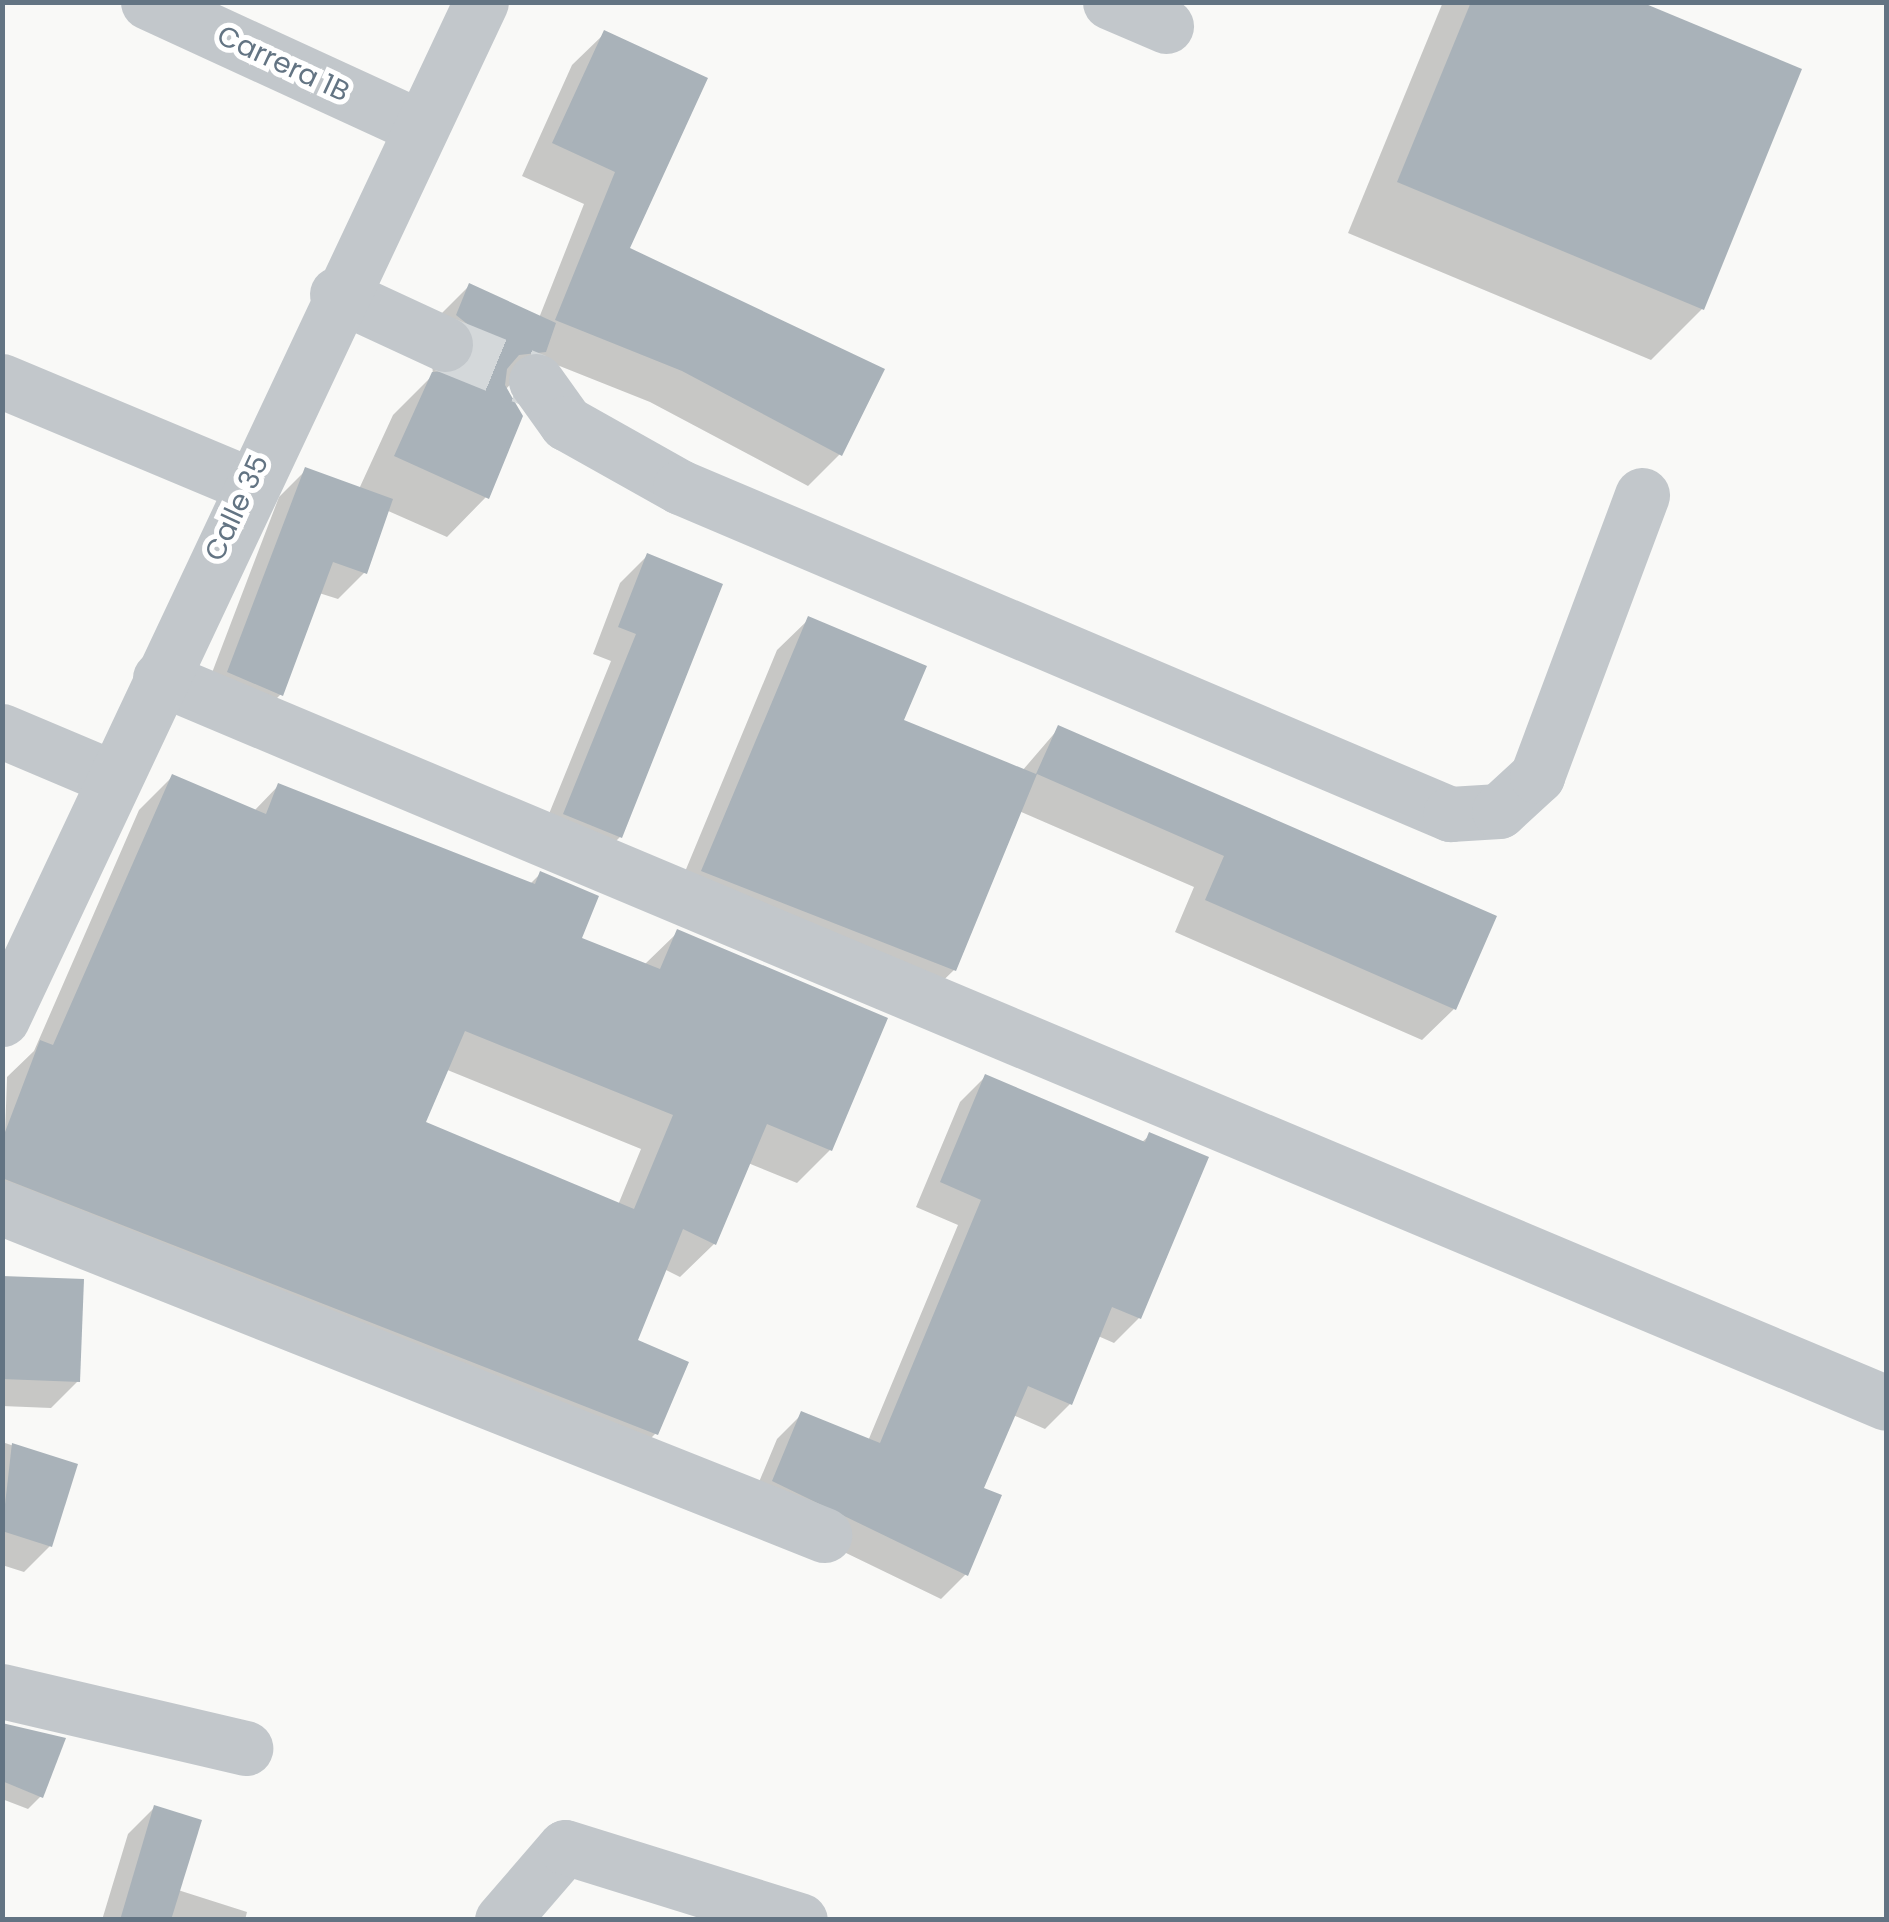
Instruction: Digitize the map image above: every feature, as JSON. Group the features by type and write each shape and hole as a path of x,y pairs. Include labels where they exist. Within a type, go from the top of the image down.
{"street":[{"name":"Carrera 1B","path":"148,2 418,126"},
{"name":"Calle 35","path":"2,1019 337,294 481,2"},
{"path":"1110,2 1166,26"},
{"path":"337,294 445,344"},
{"path":"2,381 248,484"},
{"path":"536,381 566,423 680,487 1450,814 1498,810 1538,776 1642,495"},
{"path":"160,678 1886,1403"},
{"path":"2,731 113,778"},
{"path":"2,1208 824,1535"},
{"path":"2,1692 244,1748"},
{"path":"502,1920 565,1846 800,1920"}],"building":[{"path":"1471,2 1641,2 1802,69 1704,310 1397,182"},
{"path":"604,30 708,78 630,248 885,369 842,456 682,371 555,320 615,172 552,143"},
{"path":"469,283 556,323 546,352 519,355 507,369 505,385 523,416 489,499 394,456 432,372 462,370 474,356 471,327 456,315"},
{"path":"305,467 393,499 367,574 333,562 283,696 227,672"},
{"path":"647,553 723,584 622,838 563,814 636,634 618,627"},
{"path":"808,616 927,666 904,720 1036,774 1058,725 1497,916 1456,1010 1205,900 1224,856 1037,774 956,971 701,871"},
{"path":"172,774 266,814 278,783 535,884 540,871 599,896 582,938 660,969 677,929 888,1018 832,1151 767,1124 716,1245 683,1229 638,1340 689,1362 658,1435 2,1178 2,1140 40,1040 53,1045","holes":["465,1031 673,1115 634,1209 426,1122"]},
{"path":"985,1074 1145,1142 1149,1132 1209,1157 1141,1319 1112,1307 1072,1405 1028,1386 984,1488 1002,1495 968,1576 772,1481 801,1411 880,1443 981,1200 940,1182"},
{"path":"2,1276 84,1279 80,1382 2,1379"},
{"path":"12,1443 78,1464 52,1547 2,1531"},
{"path":"2,1723 66,1738 43,1798 2,1781"},
{"path":"154,1805 202,1820 171,1920 120,1920"}],"tunnel":[{"path":"445,344 536,381"}]}
